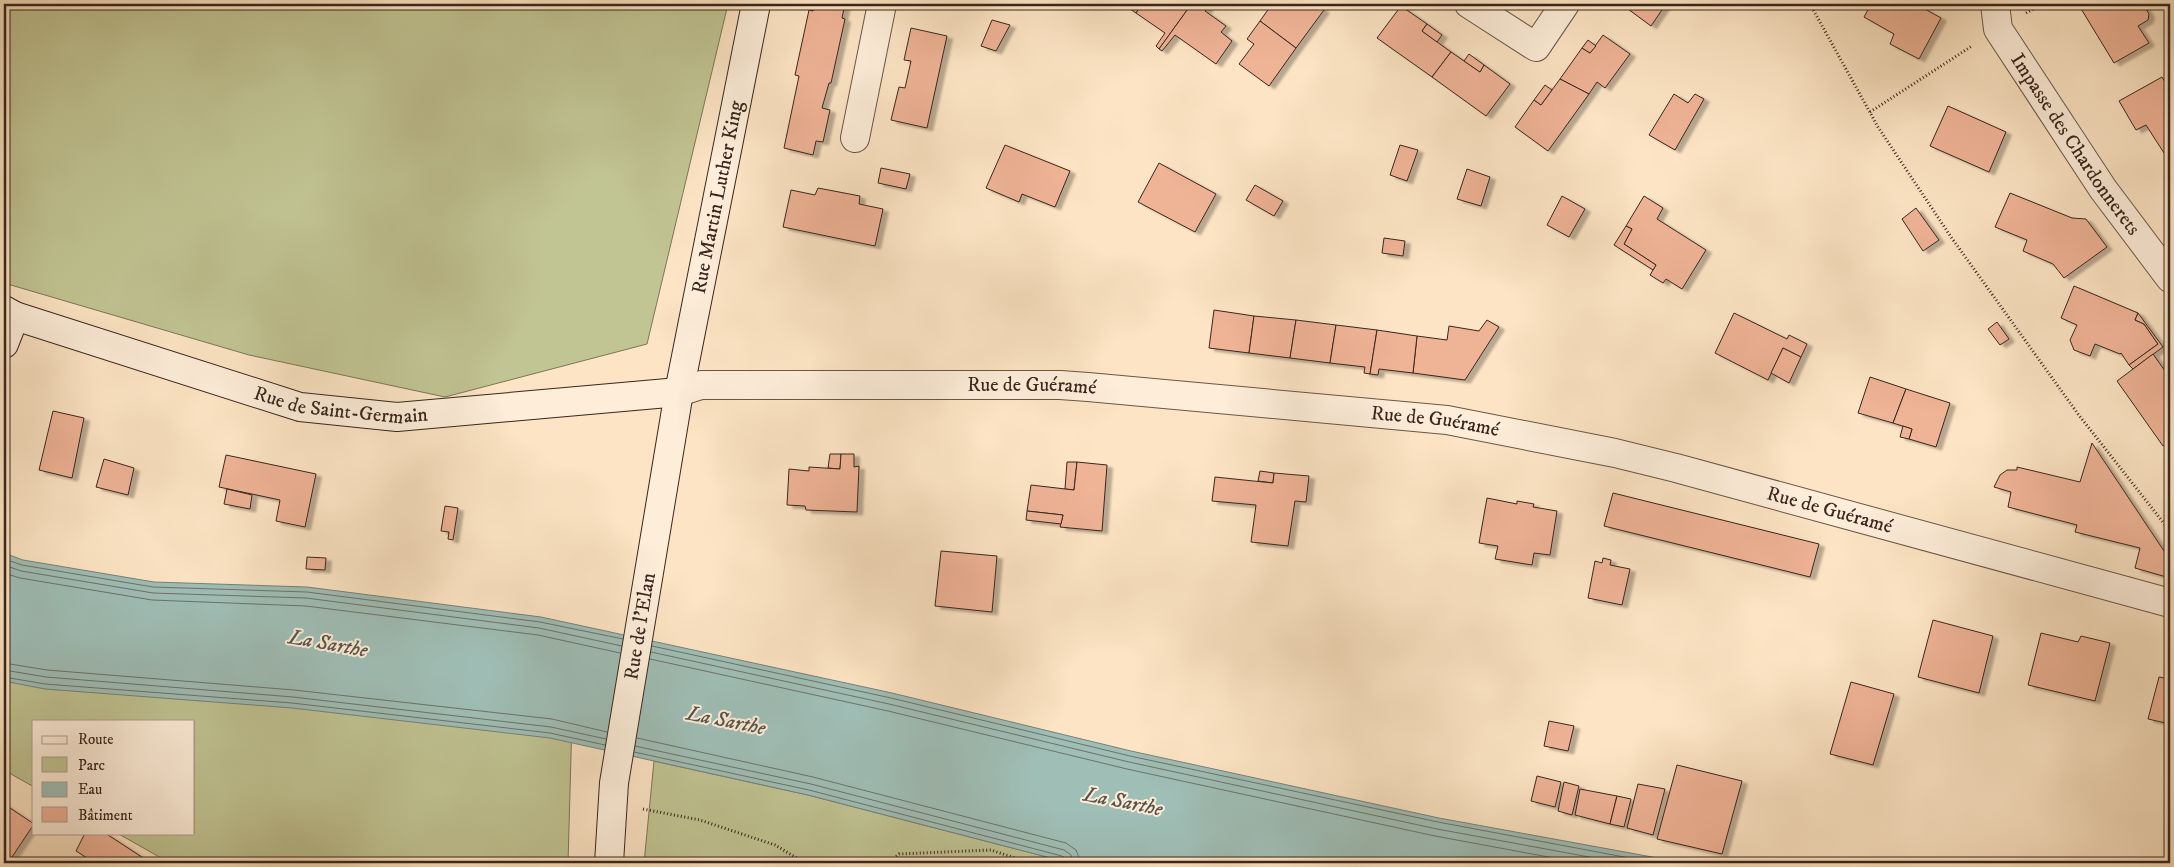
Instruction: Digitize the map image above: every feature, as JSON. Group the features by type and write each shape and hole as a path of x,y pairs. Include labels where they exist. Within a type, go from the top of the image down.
{"street":[{"name":"Rue Martin Luther King","path":"679,392 756,4"},
{"path":"855,138 882,4"},
{"path":"1469,4 1536,47 1565,4"},
{"name":"Impasse des Chardonnerets","path":"1996,16 2103,189 2170,278"},
{"name":"Rue de Saint-Germain","path":"4,344 10,313 300,406 398,417 679,392"},
{"name":"Rue de Guéramé","path":"679,392 700,385 1060,385 1447,420 1615,453 1676,468 2170,603"},
{"name":"Rue de l'Elan","path":"609,863 614,783 679,392"}],"path":[{"path":"1810,4 1870,112 1950,237 2021,336 2170,531"},
{"path":"1870,112 1996,16"},
{"path":"636,808 700,820 775,845 805,863"},
{"path":"888,863 899,854 991,850 1030,863"}],"green space":[{"path":"4,4 728,4 647,344 445,397 249,355 4,283"},
{"path":"4,664 572,721 568,863 170,863 119,834 195,834 195,720 32,720 32,786 4,770"},
{"path":"654,761 808,795 1070,863 644,863"}],"water":[{"name":"La Sarthe","path":"4,553 23,560 154,582 307,587 541,617 892,693 1131,751 1439,818 1685,863 1070,863 808,795 550,738 292,708 45,689 4,681"}],"building":[{"path":"815,4 845,4 842,18 845,19 831,83 829,83 822,108 830,110 823,142 816,141 813,155 784,148 799,76 795,75 809,10 813,11"},
{"path":"1123,4 1142,4 1136,13"},
{"path":"1142,4 1187,4 1190,6 1159,49 1156,46 1165,33 1136,13"},
{"path":"1199,4 1204,4 1208,7 1205,11 1226,26 1221,32 1232,41 1216,64 1175,35 1162,51 1159,49 1190,6 1195,10"},
{"path":"1272,4 1279,9 1283,4 1316,4 1324,10 1296,48 1260,21"},
{"path":"1626,4 1666,4 1651,26 1624,6"},
{"path":"1871,4 1916,4 1941,18 1919,59 1890,44 1894,34 1864,17"},
{"path":"2086,4 2143,4 2149,14 2148,20 2138,26 2149,43 2114,63 2080,7"},
{"path":"1401,6 1427,24 1422,31 1451,52 1432,77 1377,38"},
{"path":"992,20 1010,25 996,51 981,46"},
{"path":"1260,21 1296,48 1269,86 1239,64 1254,44 1247,39"},
{"path":"1427,24 1442,35 1437,42 1422,31"},
{"path":"911,28 947,36 927,128 891,120 899,87 905,88 911,61 904,60"},
{"path":"1603,35 1630,54 1605,88 1597,82 1589,94 1560,79 1582,48 1590,53"},
{"path":"1588,40 1596,46 1590,53 1582,48"},
{"path":"1451,52 1480,72 1484,65 1510,84 1486,116 1432,77"},
{"path":"1469,54 1484,65 1480,72 1464,61"},
{"path":"2162,77 2170,91 2170,149 2164,153 2146,125 2136,130 2119,101"},
{"path":"1560,79 1589,94 1548,151 1515,127 1534,100 1541,105"},
{"path":"1545,85 1552,90 1541,105 1534,100"},
{"path":"1674,94 1688,103 1695,94 1704,99 1675,150 1649,135"},
{"path":"1948,106 2006,132 1989,172 1930,146"},
{"path":"1005,145 1070,171 1055,207 1022,194 1019,202 986,188"},
{"path":"1400,145 1418,150 1407,181 1390,175"},
{"path":"1159,163 1216,194 1195,232 1138,202"},
{"path":"881,168 910,174 906,189 878,183"},
{"path":"1467,169 1490,177 1481,206 1457,199"},
{"path":"1255,185 1283,201 1274,216 1246,200"},
{"path":"818,188 860,196 859,204 883,209 875,246 783,227 791,190 815,195"},
{"path":"2010,193 2072,218 2086,219 2107,247 2064,278 2053,264 2023,251 2027,240 1995,227"},
{"path":"1562,196 1585,209 1569,237 1547,225"},
{"path":"1644,196 1663,208 1657,219 1706,250 1682,289 1666,279 1663,283 1650,275 1656,265 1624,244 1632,229 1626,226"},
{"path":"1916,208 1939,240 1923,251 1902,219"},
{"path":"1626,226 1632,229 1624,244 1656,265 1653,270 1614,245"},
{"path":"1384,238 1405,241 1403,256 1382,253"},
{"path":"2074,286 2138,313 2135,320 2144,324 2158,344 2129,365 2121,353 2095,344 2090,356 2074,350 2070,340 2077,325 2061,318"},
{"path":"1214,310 1254,316 1249,353 1209,348"},
{"path":"1734,313 1787,339 1789,335 1807,344 1801,357 1783,348 1768,380 1715,353"},
{"path":"2138,313 2163,347 2133,369 2129,365 2158,344 2144,324 2135,320"},
{"path":"1254,316 1296,320 1290,358 1249,353"},
{"path":"1296,320 1336,325 1330,363 1290,358"},
{"path":"1487,320 1499,327 1465,380 1413,373 1417,336 1447,340 1449,326 1479,331"},
{"path":"1997,322 2009,339 2000,345 1988,329"},
{"path":"1336,325 1377,330 1370,374 1364,373 1365,367 1330,363"},
{"path":"1377,330 1417,336 1413,373 1379,369 1378,375 1370,374"},
{"path":"1783,348 1801,357 1789,383 1771,373"},
{"path":"2153,354 2170,378 2170,440 2163,446 2117,381"},
{"path":"1870,377 1906,389 1893,423 1858,413"},
{"path":"1906,389 1950,403 1936,447 1909,439 1912,429 1893,423"},
{"path":"53,411 84,418 72,478 39,470"},
{"path":"1903,426 1912,429 1909,439 1900,437"},
{"path":"2092,443 2170,560 2170,578 2135,568 2140,548 2075,532 2077,525 2008,507 2011,492 1994,487 2000,475 2007,470 2017,470 2017,467 2080,482"},
{"path":"830,454 841,454 840,469 828,468"},
{"path":"841,454 854,454 854,467 859,466 857,512 806,510 805,506 787,505 789,469 809,471 809,467 840,469"},
{"path":"226,455 316,474 305,527 276,521 280,500 219,487"},
{"path":"104,459 134,468 128,495 96,487"},
{"path":"1067,462 1077,462 1074,490 1065,489"},
{"path":"1077,462 1107,465 1102,531 1060,527 1063,515 1027,511 1031,485 1074,490"},
{"path":"1260,471 1274,473 1273,483 1258,481"},
{"path":"1274,473 1309,476 1306,502 1295,501 1288,546 1251,542 1256,505 1212,501 1215,477 1273,483"},
{"path":"227,489 252,495 250,509 224,504"},
{"path":"1613,493 1819,544 1810,577 1604,526"},
{"path":"1487,498 1517,504 1517,501 1534,504 1533,507 1557,511 1550,555 1534,553 1532,565 1495,559 1498,546 1479,543"},
{"path":"445,506 458,508 453,540 448,539 449,532 441,531"},
{"path":"1027,511 1063,515 1061,524 1026,520"},
{"path":"941,551 997,556 992,612 935,606"},
{"path":"307,557 326,558 325,570 306,569"},
{"path":"1603,558 1611,560 1610,565 1630,569 1622,605 1588,598 1595,561 1602,563"},
{"path":"1933,620 1993,636 1979,693 1918,677"},
{"path":"2041,633 2078,642 2081,636 2110,643 2095,701 2028,685"},
{"path":"2159,677 2170,679 2170,724 2148,719"},
{"path":"1851,682 1894,694 1873,765 1830,754"},
{"path":"1549,721 1574,726 1568,751 1544,746"},
{"path":"1677,765 1742,781 1722,854 1657,839"},
{"path":"1537,776 1561,782 1555,807 1531,801"},
{"path":"1564,782 1579,786 1572,815 1558,811"},
{"path":"1638,784 1665,789 1653,835 1627,828"},
{"path":"1580,789 1617,796 1610,824 1575,815"},
{"path":"1617,796 1631,799 1624,827 1610,824"},
{"path":"4,804 32,823 32,827 8,863 4,863"},
{"path":"84,834 107,834 151,863 95,863 76,851"}]}
